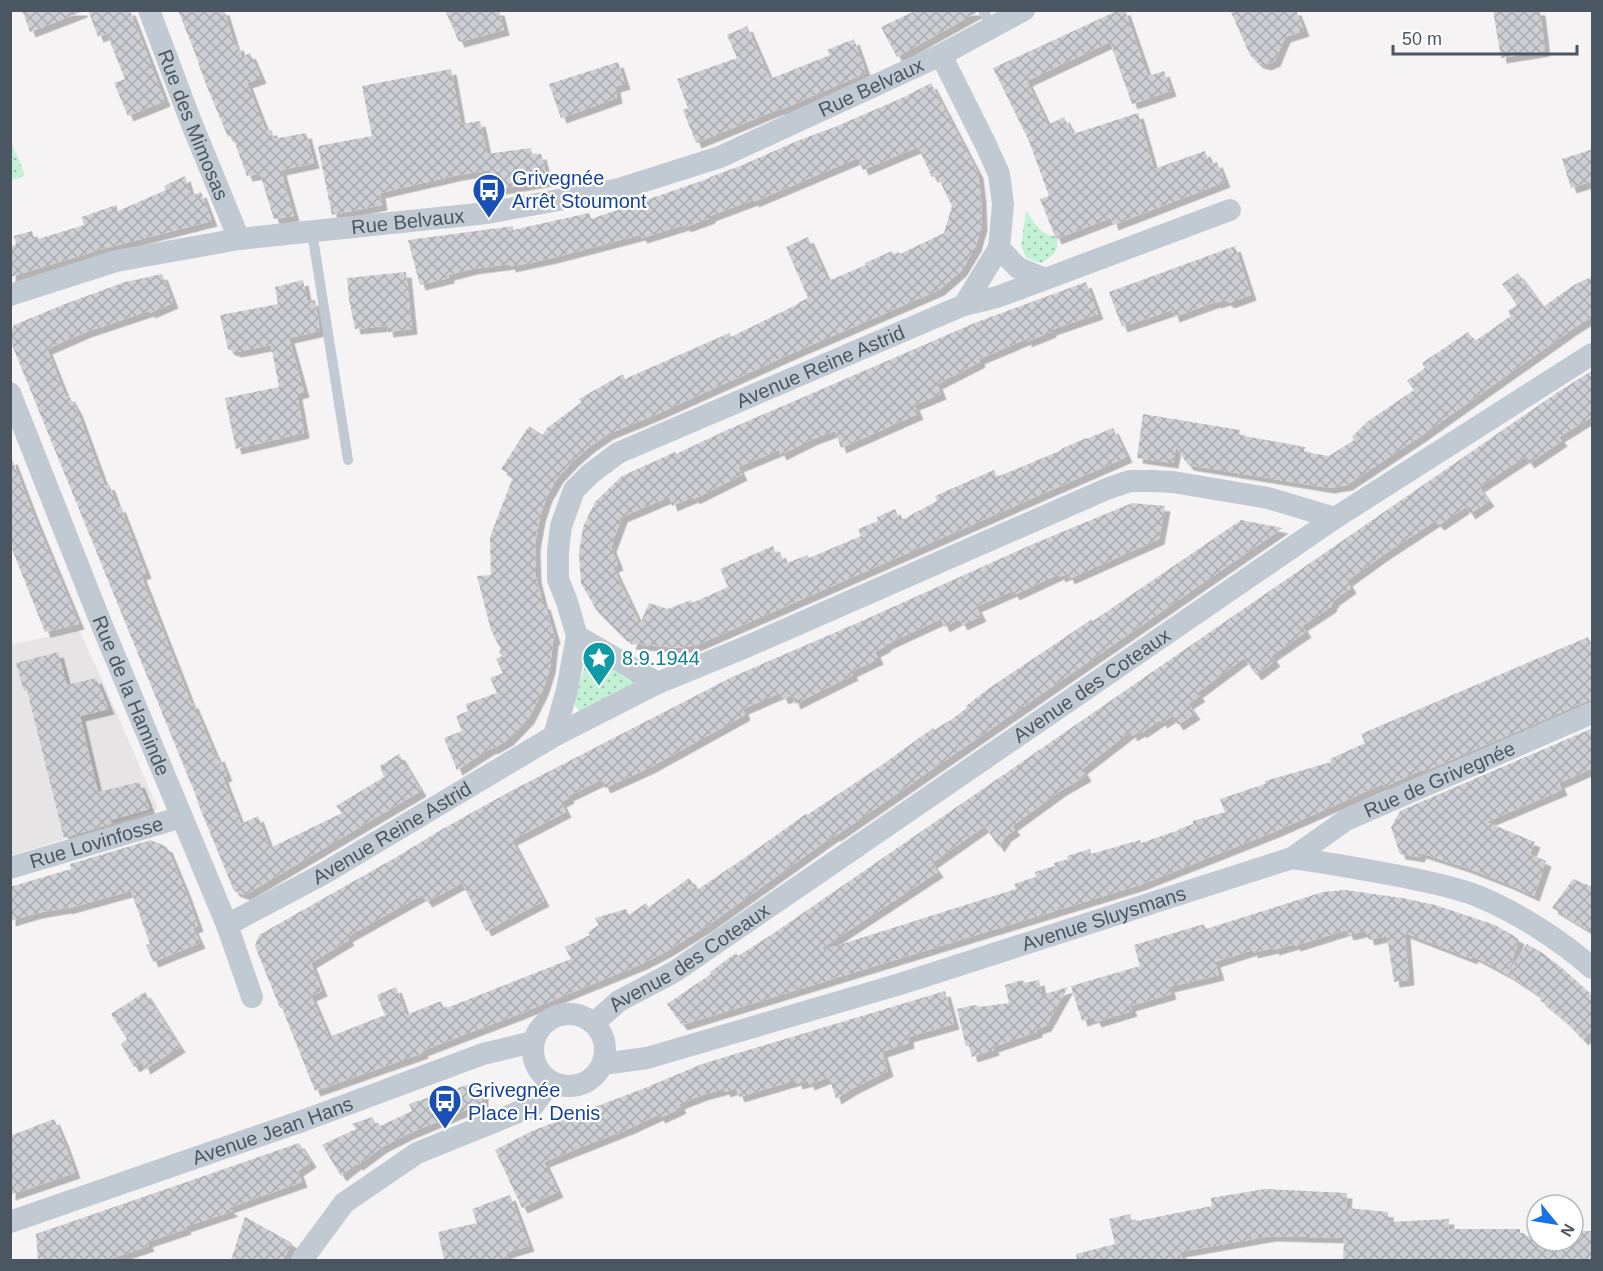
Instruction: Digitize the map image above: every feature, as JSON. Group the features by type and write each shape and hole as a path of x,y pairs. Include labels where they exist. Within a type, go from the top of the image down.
{"street":[{"name":"Rue des Mimosas","path":"149,10 191,122 239,239"},
{"name":"Rue Belvaux","path":"10,295 116,261 239,239 487,213 619,189 720,157 941,55 988,19 1024,10"},
{"path":"941,55 999,174 1003,204 999,248 964,305"},
{"name":"Avenue Reine Astrid","path":"554,736 567,690 577,636 558,579 561,526 574,490 590,474 618,453 964,305 997,297 1230,210"},
{"path":"999,248 1018,268 1045,279"},
{"name":"Avenue des Coteaux","path":"594,1023 619,1001 674,972 1335,518 1593,354"},
{"name":"Rue de la Haminde","path":"10,393 103,628 227,925 252,997"},
{"name":"Avenue Reine Astrid","path":"227,925 323,873 554,736 658,683 1109,488 1130,481 1173,482 1268,498 1335,518"},
{"path":"577,636 658,683"},
{"name":"Rue de Grivegnée","path":"1292,858 1346,820 1593,713"},
{"name":"Rue Lovinfosse","path":"10,868 182,817"},
{"name":"Avenue Sluysmans","path":"603,1064 647,1058 900,984 1292,858 1352,867 1446,886 1481,898 1521,918 1571,949 1593,968"},
{"path":"562,1014 579,1015 594,1023 602,1033 606,1050 603,1064 590,1079 571,1086 551,1082 539,1071 533,1057 533,1042 543,1024 562,1014"},
{"name":"Avenue Jean Hans","path":"10,1222 305,1120 483,1054 533,1042"},
{"path":"302,1260 344,1203 417,1152 533,1106 551,1082"}],"lane":[{"path":"312,232 348,460"}],"shaded area":[{"path":"79,630 158,809 11,856 10,645"}],"green space":[{"path":"10,139 25,175 11,181 10,181"},
{"path":"1026,211 1042,231 1057,239 1054,254 1041,263 1026,258 1021,246"},
{"path":"588,654 635,680 634,684 580,711 575,706 575,701"}],"building":[{"path":"22,10 82,10 82,12 30,32"},
{"path":"88,10 130,10 165,101 128,116 114,83 125,79 107,34 98,37"},
{"path":"178,10 224,10 235,46 238,45 242,57 250,53 261,78 247,83 266,131 272,130 273,139 306,133 314,163 281,170 294,216 274,219 260,174 247,176 232,135 228,137 205,82"},
{"path":"445,10 499,10 504,30 459,42"},
{"path":"917,10 976,10 976,13 897,57 881,27"},
{"path":"1119,10 1125,10 1148,76 1164,71 1171,91 1132,104 1110,42 1027,81 1048,125 1064,117 1073,134 1138,113 1154,169 1205,151 1210,164 1217,162 1225,182 1113,225 1111,218 1056,239 1040,199 1049,196 1029,141 993,68"},
{"path":"1230,10 1296,10 1304,31 1285,37 1275,61 1266,65 1258,63 1250,55"},
{"path":"1493,10 1540,10 1545,51 1501,58"},
{"path":"747,26 770,79 830,55 827,50 854,39 866,73 696,143 683,110 688,108 677,79 737,58 727,35"},
{"path":"618,62 625,84 615,87 617,98 561,118 549,84"},
{"path":"451,69 461,124 480,121 487,154 531,148 532,155 541,154 548,181 495,190 490,170 458,175 380,193 382,205 332,215 318,146 372,136 362,86"},
{"path":"931,83 978,173 982,225 976,246 961,271 939,290 608,434 573,461 558,477 547,496 540,517 535,545 536,577 555,638 550,668 543,690 529,718 508,740 457,770 444,738 462,731 456,716 468,711 466,704 497,693 490,678 503,673 496,659 502,656 499,652 501,650 491,630 477,576 491,575 490,537 513,477 501,469 529,426 543,435 547,428 582,402 579,399 623,374 625,379 729,333 731,337 808,298 786,247 808,237 828,281 892,251 893,254 899,252 900,254 944,233 952,206 937,175 932,177 918,147 863,170 858,158 753,202 753,200 685,227 684,225 642,238 640,235 510,267 510,264 472,269 449,275 449,278 420,285 408,240 513,226 513,230 589,213 591,219 740,166 835,127"},
{"path":"1593,149 1593,181 1571,188 1562,159"},
{"path":"185,176 191,196 201,192 212,221 102,249 10,277 11,247 16,244 14,236 32,231 35,240 84,225 82,217 116,205 118,211 166,190 164,186"},
{"path":"1235,246 1251,295 1229,303 1225,300 1215,302 1174,317 1172,310 1122,327 1109,292"},
{"path":"406,272 412,329 388,332 387,326 355,329 347,278"},
{"path":"1518,273 1543,307 1574,285 1593,276 1593,316 1347,485 1329,488 1188,465 1176,447 1173,463 1137,458 1143,414 1240,430 1239,435 1305,447 1304,452 1329,456 1354,440 1352,437 1367,422 1414,390 1407,381 1425,368 1422,363 1468,332 1475,341 1511,316 1508,311 1517,305 1502,284"},
{"path":"162,274 173,303 150,313 149,311 86,332 47,349 66,397 69,396 77,410 105,486 109,484 118,508 120,506 146,573 141,575 191,703 193,703 216,757 219,756 227,776 223,777 241,824 258,816 270,848 342,813 336,806 384,777 380,766 399,754 421,791 245,895 234,891 10,340 14,325 125,282"},
{"path":"303,280 307,301 315,300 320,331 289,338 304,392 297,394 304,433 236,449 225,398 279,387 271,345 236,352 228,349 220,315 278,304 275,287"},
{"path":"1086,282 1098,314 1051,330 1051,332 1026,342 1026,339 979,359 980,362 937,384 941,394 914,405 918,414 841,448 835,431 781,455 779,450 738,467 742,475 694,499 693,497 672,506 669,497 622,517 611,547 618,565 613,567 640,624 649,603 668,609 691,600 692,603 728,587 720,569 773,546 776,554 780,552 785,564 807,555 809,558 861,536 858,529 878,521 877,517 895,509 900,521 937,501 935,496 994,470 997,477 1113,428 1127,457 697,645 680,648 630,644 632,639 622,636 597,611 581,583 579,553 583,527 595,502 622,476 977,322"},
{"path":"1593,370 1593,416 1559,437 1562,441 1529,463 1525,457 1479,487 1489,501 1470,514 1466,507 1439,525 1435,521 1347,581 1351,588 1333,601 1332,606 1302,626 1306,632 1271,656 1275,661 1256,675 1244,658 1197,693 1200,696 1188,704 1195,714 1178,725 1172,716 1162,723 1160,720 1141,733 1140,731 1132,736 1130,732 1082,769 1086,776 1060,791 1012,826 1015,830 1006,836 999,847 985,826 932,863 938,872 822,948 823,950 1016,889 1014,884 1036,877 1035,872 1055,866 1054,863 1068,859 1067,856 1090,849 1091,854 1140,840 1141,843 1179,830 1193,824 1193,821 1225,812 1220,799 1265,784 1265,781 1331,762 1330,759 1365,743 1361,734 1588,637 1593,648 1593,700 1423,772 1424,769 1384,787 1383,784 1274,832 1140,885 682,1025 667,1004 711,974 710,972 736,953 738,956 774,933"},
{"path":"10,459 12,459 79,624 45,632 10,544"},
{"path":"1132,503 1165,506 1159,539 1069,579 1067,574 1060,577 1059,574 1014,595 1012,591 976,607 981,616 962,625 959,619 944,627 941,619 885,645 875,652 878,659 851,672 853,675 795,704 792,695 783,699 780,693 743,709 745,715 649,768 605,788 601,780 568,796 569,798 561,802 566,812 512,840 544,901 486,931 462,883 427,902 422,895 347,937 349,940 311,963 322,991 311,996 329,1037 385,1015 377,995 396,987 406,1015 441,1001 444,1009 571,959 565,947 590,935 588,932 599,925 595,918 626,909 629,915 646,903 649,907 689,878 697,890 933,728 934,730 952,719 988,689 1241,520 1283,528 834,837 836,834 707,926 667,951 642,964 422,1051 423,1053 315,1091 255,946 259,935 509,792 732,677 1033,544"},
{"path":"58,652 67,685 96,678 109,709 80,716 98,792 139,782 150,809 108,821 113,823 64,838 27,690 24,691 16,663"},
{"path":"1593,728 1593,768 1559,783 1562,790 1486,822 1535,842 1530,854 1546,861 1534,896 1467,868 1421,853 1419,857 1400,854 1391,827 1400,811"},
{"path":"151,840 167,847 198,926 193,928 200,943 153,962 146,945 150,944 131,891 66,909 37,913 10,921 10,887 71,869 70,864"},
{"path":"1573,879 1593,887 1593,933 1552,908"},
{"path":"1345,890 1435,905 1495,925 1519,939 1508,973 1527,944 1544,954 1593,996 1593,1029 1583,1040 1540,1000 1542,997 1507,974 1473,956 1472,959 1405,933 1409,980 1394,982 1387,936 1369,940 1366,931 1348,935 1346,930 1295,946 1294,944 1252,953 1252,950 1215,962 1219,975 1169,987 1171,994 1130,1006 1132,1011 1096,1022 1094,1017 1082,1021 1071,986 1140,966 1134,945 1204,924 1206,929 1323,892"},
{"path":"1022,980 1025,983 1039,980 1042,995 1068,987 1046,1026 1037,1029 1037,1032 972,1057 969,1046 966,1046 957,1009 975,1005 979,1007 1009,1003 1005,985"},
{"path":"945,991 954,1024 908,1037 909,1043 882,1052 888,1071 836,1099 829,1077 809,1085 808,1081 797,1084 796,1080 739,1097 736,1088 702,1095 679,1104 681,1108 660,1118 658,1115 544,1162 558,1192 522,1208 495,1150 532,1131 702,1064"},
{"path":"145,992 180,1047 145,1069 142,1062 134,1067 121,1044 127,1039 111,1014"},
{"path":"470,1084 478,1086 483,1094 483,1101 478,1105 382,1147 341,1176 322,1145 356,1129 352,1124 372,1117 378,1127 412,1111 409,1104"},
{"path":"54,1119 75,1173 10,1195 10,1136"},
{"path":"299,1143 311,1162 298,1171 302,1182 228,1208 233,1211 185,1227 186,1229 147,1242 149,1246 107,1260 38,1260 36,1234"},
{"path":"1265,1189 1347,1193 1347,1208 1388,1212 1388,1222 1449,1219 1448,1229 1520,1229 1520,1233 1524,1233 1525,1236 1525,1253 1585,1253 1585,1231 1593,1231 1593,1260 1343,1260 1344,1238 1271,1236 1180,1252 1183,1260 1077,1260 1076,1254 1115,1244 1109,1219 1130,1214 1132,1222 1212,1206 1211,1198"},
{"path":"510,1195 529,1246 506,1253 508,1260 444,1260 438,1232 477,1223 472,1209"},
{"path":"245,1217 292,1243 283,1260 231,1260"}],"place":[{"name":"Grivegnée Arrêt Stoumont","path":"489,219"},
{"name":"8.9.1944","path":"599,687"},
{"name":"Grivegnée Place H. Denis","path":"445,1130"}]}
